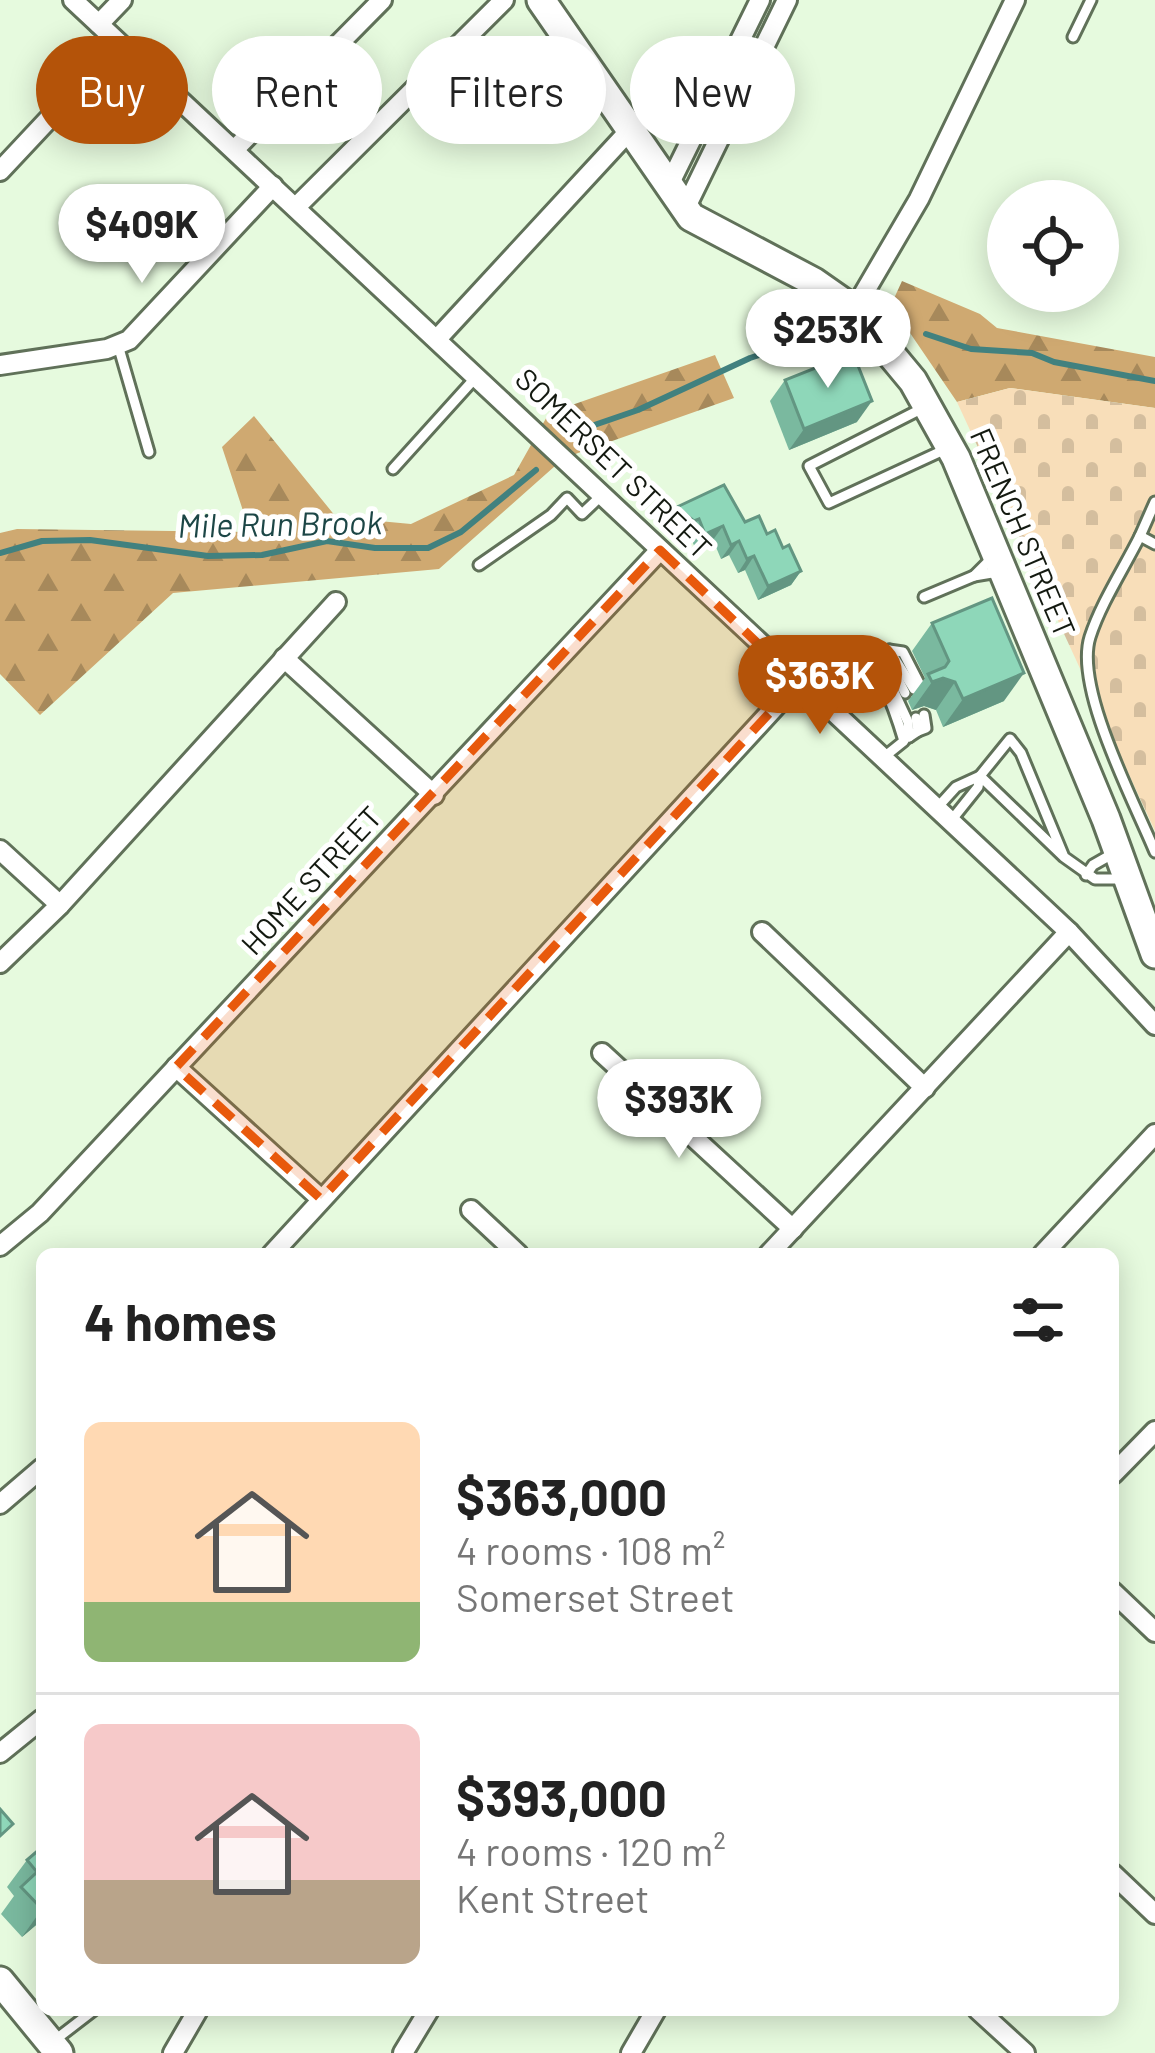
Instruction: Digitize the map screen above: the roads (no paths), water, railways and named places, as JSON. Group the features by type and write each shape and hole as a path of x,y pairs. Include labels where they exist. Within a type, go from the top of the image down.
{"main road":[{"name":"FRENCH STREET","path":"541,0 676,198 700,224 796,272 854,310 887,346 928,405 951,447 1106,819 1155,955"},
{"name":"FRENCH STREET","path":"1106,819 1155,906"},
{"path":"0,1981 55,2048"}],"street":[{"name":"SOMERSET STREET","path":"73,0 111,36"},
{"path":"99,24 122,0"},
{"path":"235,149 382,0"},
{"path":"296,207 504,0"},
{"path":"676,198 760,0"},
{"path":"676,198 787,0"},
{"path":"854,310 919,199 1015,0"},
{"name":"SOMERSET STREET","path":"188,106 1069,932 1155,1025"},
{"path":"437,339 629,130"},
{"path":"0,171 36,133"},
{"path":"0,365 129,340 273,186"},
{"name":"HOME STREET","path":"0,1246 40,1213 660,550"},
{"path":"0,963 60,905 336,602"},
{"path":"284,658 434,794"},
{"path":"277,1248 799,682"},
{"path":"0,850 60,905"},
{"path":"762,932 925,1088"},
{"path":"775,1248 1069,932"},
{"name":"SOMERSET STREET","path":"1111,974 1155,1002"},
{"path":"602,1053 793,1229"},
{"path":"176,1067 322,1199"},
{"path":"1049,1248 1155,1134"},
{"path":"471,1210 512,1248"},
{"path":"1119,1468 1155,1431"},
{"path":"0,1504 36,1473"},
{"path":"1119,1598 1155,1632"},
{"path":"0,1753 36,1724"},
{"path":"1119,1880 1155,1914"},
{"path":"173,2053 195,2016"},
{"path":"403,2053 425,2016"},
{"path":"631,2053 653,2016"},
{"path":"985,2016 1025,2053"}],"lane":[{"path":"1073,38 1091,0"},
{"path":"118,345 149,452"},
{"path":"393,469 477,376"},
{"path":"928,405 809,466 829,503 951,447"},
{"path":"478,565 551,515 567,498 582,514 602,495"},
{"path":"1155,502 1090,635 1086,668 1094,702 1155,851"},
{"path":"1140,536 1155,544"},
{"path":"924,597 999,562"},
{"path":"974,576 999,562"},
{"path":"799,682 846,643 863,652 889,650 914,690 876,653"},
{"path":"863,652 889,701 914,734"},
{"path":"876,653 914,734"},
{"path":"884,758 914,734 934,718 924,715 914,734"},
{"path":"943,816 956,787 980,776 1010,739 1022,753 1064,857"},
{"path":"943,816 978,787 980,776"},
{"path":"980,776 1086,875 1126,879"},
{"path":"1086,875 1093,865 1117,851"},
{"path":"55,2048 88,2016"}],"waterway":[{"name":"Mile Run Brook","path":"926,334 971,349 1032,353 1054,362 1155,381"},
{"name":"Mile Run Brook","path":"571,433 796,343"},
{"name":"Mile Run Brook","path":"0,553 42,541 90,540 208,556 262,555 327,541 375,548 428,548 461,532 536,470"}]}
